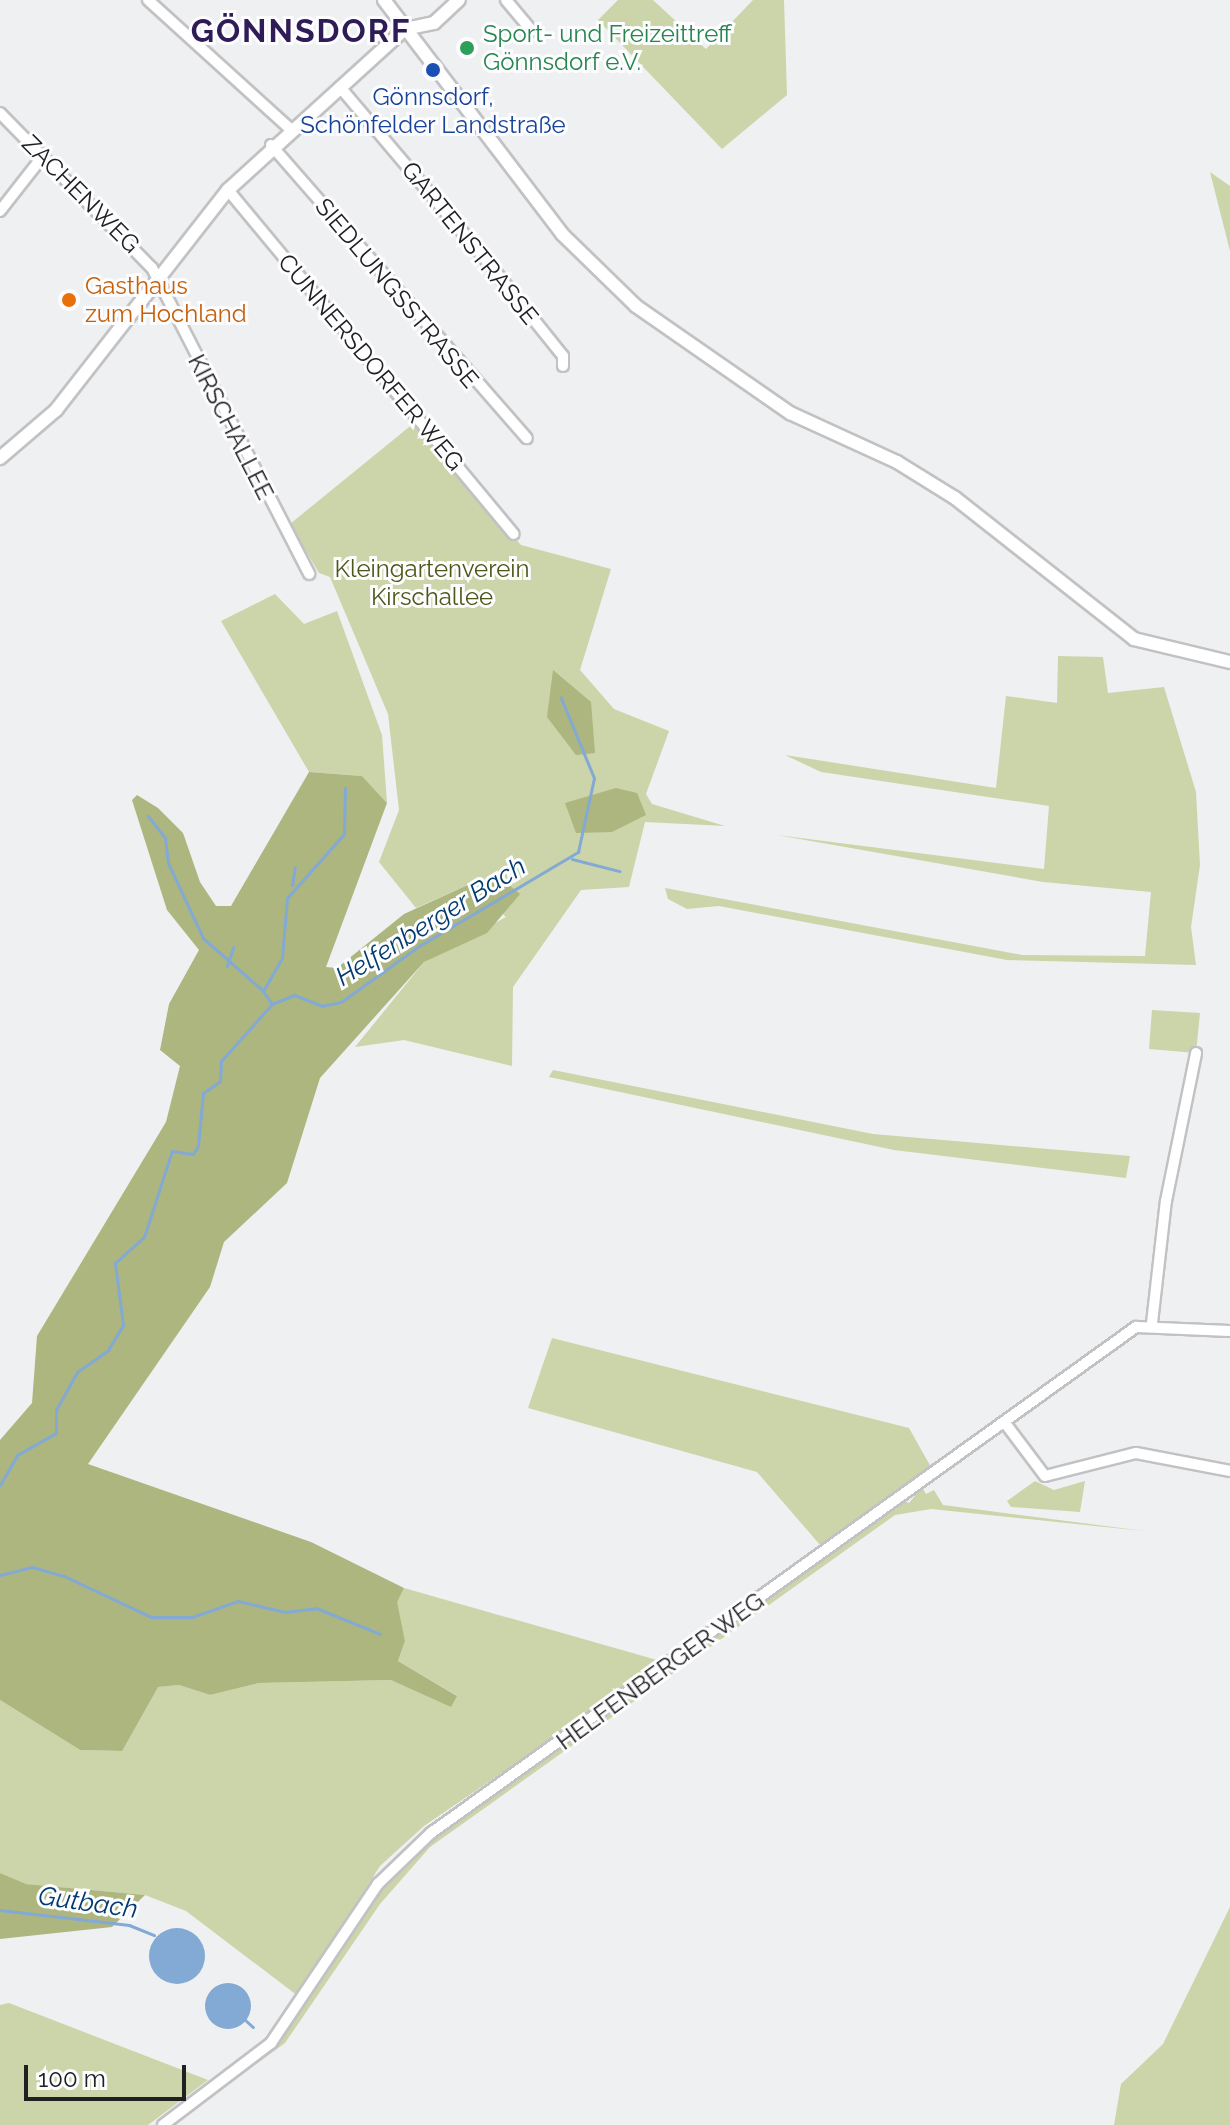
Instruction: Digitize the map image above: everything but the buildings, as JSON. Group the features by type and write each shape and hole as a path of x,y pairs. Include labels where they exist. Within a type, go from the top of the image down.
{"street":[{"path":"148,0 289,128"},
{"path":"384,0 585,260 718,364 790,413 923,477 1144,645 1230,662"},
{"path":"0,458 56,410 228,190 271,145 405,29 434,23 459,0"},
{"path":"506,0 532,31"},
{"name":"GARTENSTRASSE","path":"340,87 563,356 563,366"},
{"name":"ZACHENWEG","path":"0,113 157,278"},
{"name":"SIEDLUNGSSTRASSE","path":"271,145 527,438"},
{"path":"0,211 43,156"},
{"name":"CUNNERSDORFER WEG","path":"228,190 514,534"},
{"name":"KIRSCHALLEE","path":"157,278 309,574"},
{"path":"1196,1053 1166,1201 1152,1323 1230,1331"},
{"name":"HELFENBERGER WEG","path":"163,2125 279,2034 403,1855 1005,1423 1152,1323"},
{"path":"1005,1423 1045,1476 1136,1453 1230,1471"}],"green space":[{"path":"618,0 653,0 706,49 753,0 784,0 787,95 722,149 598,20"},
{"path":"1210,172 1230,186 1230,251"},
{"name":"Kleingartenverein Kirschallee","path":"414,423 521,545 611,569 580,670 614,709 669,731 646,794 652,804 725,826 645,822 629,887 581,890 513,987 512,1066 404,1040 355,1047 424,962 506,917 470,884 416,908 379,862 399,810 388,714 330,577 319,573 290,524"},
{"path":"275,594 304,624 337,611 382,735 387,803 362,776 309,772 221,621"},
{"path":"1058,656 1103,657 1108,693 1164,687 1196,792 1200,865 1191,927 1196,965 1007,960 719,906 687,909 668,899 665,888 1022,955 1145,956 1151,892 1043,882 777,835 1044,869 1049,806 821,772 785,755 996,788 1006,696 1057,703"},
{"path":"553,670 591,702 595,753 576,755 547,717"},
{"path":"309,772 362,776 387,803 326,967 337,968 404,914 470,884 503,880 520,894 487,933 424,962 320,1078 287,1183 224,1242 210,1287 88,1464 311,1542 404,1588 397,1602 405,1641 398,1661 457,1696 451,1707 391,1680 259,1683 210,1695 179,1685 158,1687 122,1751 80,1750 0,1700 0,1440 32,1403 37,1336 166,1122 180,1066 160,1050 169,1004 199,950 167,910 132,800 137,795 158,808 183,833 200,882 216,906 231,906"},
{"path":"616,788 637,793 646,815 612,832 576,833 565,803"},
{"path":"1152,1010 1200,1013 1196,1053 1149,1049"},
{"path":"553,1070 873,1134 1130,1156 1126,1178 894,1150 549,1077"},
{"path":"552,1338 909,1428 932,1469 821,1546 757,1472 528,1408"},
{"path":"1035,1481 1054,1490 1085,1481 1080,1512 1011,1507 1007,1501"},
{"path":"922,1487 926,1494 934,1490 943,1505 1144,1531 931,1509 895,1515 430,1847 380,1904 285,2043 172,2125 280,2040 384,1883 429,1839 903,1500 909,1503"},
{"path":"404,1588 664,1662 424,1826 380,1866 298,1996 186,1911 145,1895 25,1884 0,1873 0,1700 80,1750 121,1751 157,1687 179,1685 210,1695 259,1683 391,1680 451,1706 456,1695 398,1661 405,1641 396,1602"},
{"path":"0,1873 26,1884 145,1895 112,1927 0,1939"},
{"path":"1230,1907 1230,2125 1114,2125 1121,2084 1163,2044"},
{"path":"9,2003 208,2080 148,2125 0,2125 0,2005"}],"water":[{"path":"177,1928 197,1936 205,1956 197,1976 177,1984 157,1976 149,1956 157,1936"},
{"path":"228,1983 245,1989 251,2006 245,2023 228,2029 211,2023 205,2006 211,1989"}],"waterway":[{"name":"Helfenberger Bach","path":"0,1485 17,1455 56,1433 56,1410 77,1372 108,1350 123,1325 115,1263 144,1237 172,1151 193,1154 198,1146 203,1093 220,1081 221,1061 272,1004 294,995 322,1006 341,1002 419,946 578,852 594,778 561,698"},
{"path":"272,1004 263,991 282,958 287,898 344,834 345,788"},
{"path":"148,816 165,838 168,863 203,938 262,990"},
{"path":"572,859 619,871"},
{"path":"292,885 295,867"},
{"path":"227,966 233,947"},
{"path":"0,1575 32,1567 64,1576 151,1617 192,1617 238,1601 285,1612 316,1608 380,1634"},
{"name":"Gutbach","path":"0,1910 129,1925 154,1935"},
{"path":"244,2019 253,2027"}],"place":[{"name":"Sport- und Freizeittreff Gönnsdorf e.V.","path":"467,48"},
{"name":"Gönnsdorf, Schönfelder Landstraße","path":"433,70"},
{"name":"Gasthaus zum Hochland","path":"69,300"}],"district":[{"name":"GÖNNSDORF","path":"301,31"}]}
